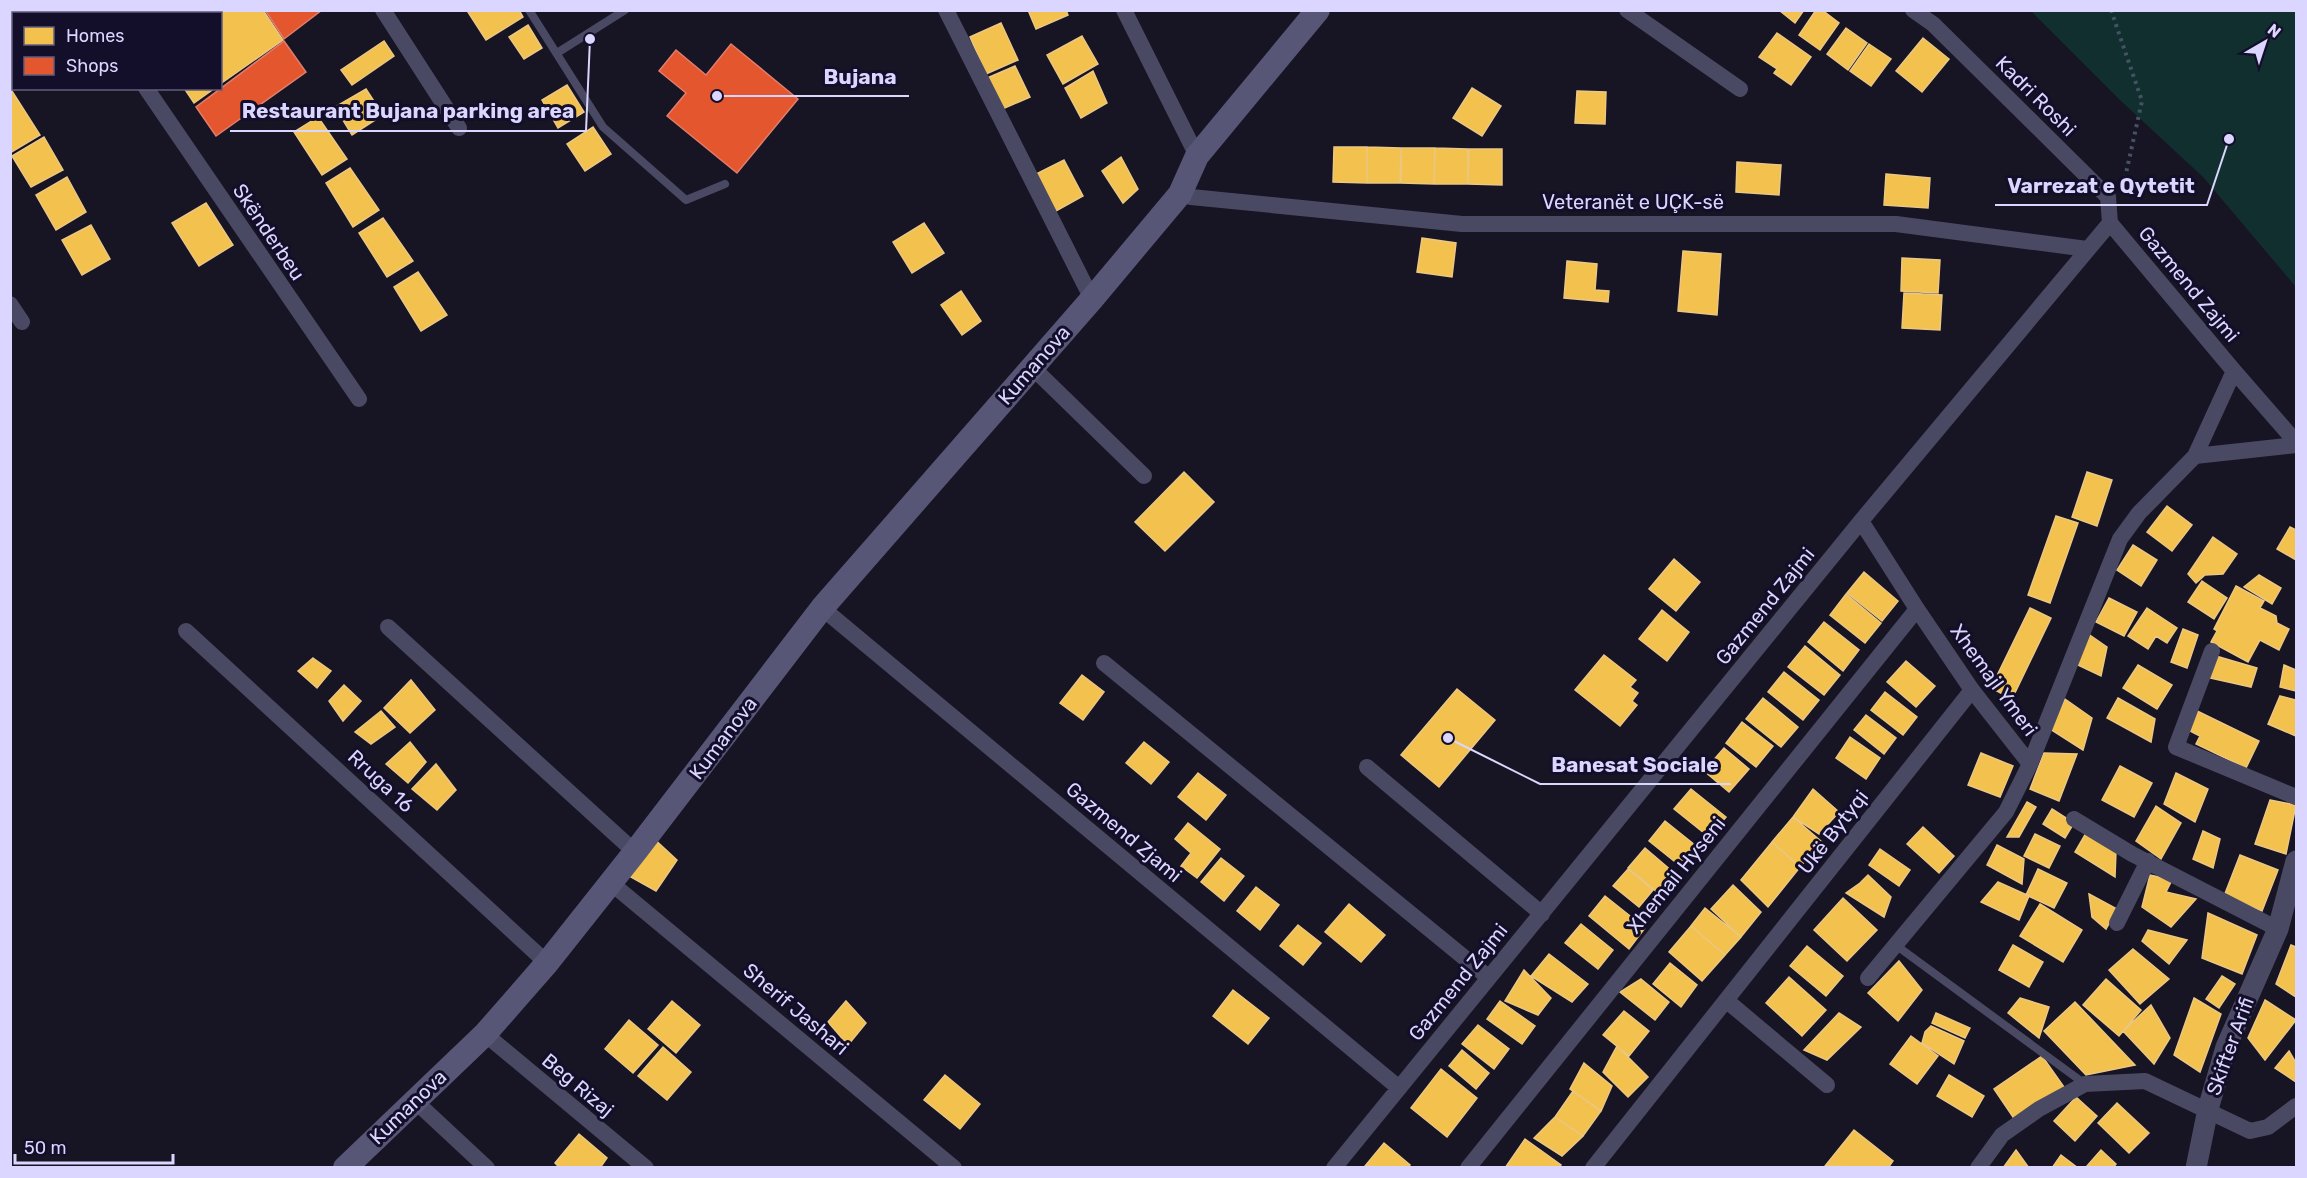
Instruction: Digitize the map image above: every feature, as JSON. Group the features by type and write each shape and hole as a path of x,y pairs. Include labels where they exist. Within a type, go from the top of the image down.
{"main road":[{"name":"Kumanova","path":"348,1166 485,1034 547,963 822,608 1092,299 1180,194 1197,156 1318,10"}],"street":[{"path":"383,10 459,128"},
{"path":"946,10 1092,299"},
{"path":"1124,10 1197,156"},
{"path":"1627,10 1740,89"},
{"name":"Kadri Roshi","path":"1913,10 1933,24 2108,197 2110,223"},
{"name":"Skënderbeu","path":"147,90 358,399"},
{"name":"Veteranët e UÇK-së","path":"1180,194 1191,197 1462,224 1896,224 2087,249"},
{"name":"Gazmend Zajmi","path":"1334,1167 1861,521 2110,223 2296,444"},
{"path":"10,304 22,322"},
{"path":"1032,367 1144,476"},
{"name":"Gazmend Zajmi","path":"2030,764 2120,539 2139,513 2195,456 2234,371"},
{"name":"Gazmend Zajmi","path":"2195,456 2296,444"},
{"name":"Xhemajl Ymeri","path":"1861,521 1972,690 2030,764 2006,812 1897,946 1868,978"},
{"name":"Gazmend Zjami","path":"822,608 1399,1088"},
{"name":"Xhemail Hyseni","path":"1468,1167 1917,609"},
{"path":"388,627 635,852"},
{"name":"Rruga 16","path":"186,631 547,963"},
{"path":"2212,651 2176,747 2296,796"},
{"path":"1104,663 1488,977"},
{"name":"Ukë Bytyqi","path":"1593,1167 1972,690"},
{"path":"1367,767 1542,914"},
{"path":"2074,819 2132,854 2278,929"},
{"path":"2117,922 2148,861"},
{"name":"Skifter Arifi","path":"2196,1167 2208,1109 2226,1047 2278,929 2296,861"},
{"name":"Sherif Jashari","path":"611,883 954,1167"},
{"path":"1727,1001 1827,1085"},
{"name":"Beg Rizaj","path":"485,1034 646,1167"},
{"path":"1978,1167 2002,1135 2039,1109 2085,1084 2145,1081 2208,1109 2250,1131 2268,1126 2296,1106"},
{"path":"414,1100 488,1167"}],"lane":[{"path":"529,10 603,127 686,200 725,184"},
{"path":"557,53 625,10"},
{"path":"1897,946 2085,1084"}],"path":[{"path":"2110,223 2117,216 2142,102 2111,10"}],"green space":[{"path":"2031,11 2296,11 2296,287 2203,177 2121,101"}],"building: Homes":[{"path":"48,10 90,10 91,12 46,12"},
{"path":"191,10 263,10 283,40 222,83 222,12 189,12"},
{"path":"470,10 519,10 523,17 486,40 468,12"},
{"path":"1028,10 1066,10 1068,15 1036,29"},
{"path":"1779,10 1804,10 1795,23"},
{"path":"1816,10 1822,10 1839,23 1820,50 1799,35"},
{"path":"1001,23 1018,60 986,74 970,37"},
{"path":"528,25 542,48 524,59 509,37"},
{"path":"1846,28 1867,43 1848,70 1827,54"},
{"path":"1777,33 1811,57 1791,85 1774,73 1777,69 1759,57"},
{"path":"1082,36 1098,64 1063,84 1047,55"},
{"path":"1923,38 1949,59 1922,92 1896,71"},
{"path":"384,41 394,56 352,85 341,70"},
{"path":"1869,44 1891,59 1871,86 1850,71"},
{"path":"1015,66 1030,97 1000,110 985,79"},
{"path":"1093,71 1107,103 1081,118 1065,88"},
{"path":"567,85 584,112 558,128 542,100"},
{"path":"10,88 40,135 10,153"},
{"path":"1472,88 1501,106 1482,136 1453,118"},
{"path":"366,89 383,115 352,135 335,107"},
{"path":"185,90 212,90 194,103"},
{"path":"1577,91 1606,92 1605,124 1575,123"},
{"path":"318,117 347,159 322,175 294,132"},
{"path":"593,127 611,154 585,171 567,144"},
{"path":"44,137 63,170 31,187 12,156"},
{"path":"1334,147 1367,147 1367,183 1333,182"},
{"path":"1367,147 1401,148 1400,183 1367,183"},
{"path":"1401,148 1435,148 1434,184 1401,183"},
{"path":"1435,148 1468,149 1468,184 1434,184"},
{"path":"1469,149 1502,149 1502,185 1468,184"},
{"path":"1121,157 1138,189 1123,203 1102,171"},
{"path":"1064,160 1083,196 1056,211 1036,174"},
{"path":"1737,162 1781,165 1779,195 1736,192"},
{"path":"350,168 379,210 353,227 326,183"},
{"path":"1886,174 1930,178 1928,208 1884,205"},
{"path":"67,177 86,212 56,230 36,195"},
{"path":"206,203 233,245 199,266 172,223"},
{"path":"383,218 413,261 387,277 359,233"},
{"path":"924,223 944,253 912,273 893,242"},
{"path":"91,225 110,259 82,275 62,240"},
{"path":"1422,238 1456,243 1452,277 1417,272"},
{"path":"1683,251 1721,254 1717,315 1678,311"},
{"path":"1902,258 1940,260 1938,293 1901,291"},
{"path":"1567,261 1597,264 1595,290 1609,291 1608,302 1564,298"},
{"path":"418,272 447,315 421,331 394,287"},
{"path":"961,291 981,321 962,335 941,305"},
{"path":"1904,293 1942,295 1940,330 1902,328"},
{"path":"1184,472 1214,502 1165,551 1135,522"},
{"path":"2087,472 2112,480 2097,526 2072,517"},
{"path":"2167,506 2192,525 2172,551 2147,532"},
{"path":"2056,516 2078,523 2050,603 2028,595"},
{"path":"2290,527 2296,530 2296,560 2277,549"},
{"path":"2213,537 2237,554 2223,574 2205,575 2196,583 2188,574"},
{"path":"2133,545 2157,560 2141,586 2117,570"},
{"path":"1674,559 1700,582 1676,611 1649,589"},
{"path":"1864,572 1898,601 1882,621 1847,593"},
{"path":"2259,575 2281,588 2272,604 2244,587"},
{"path":"2202,581 2227,598 2214,619 2188,602"},
{"path":"2236,586 2264,601 2260,608 2276,616 2277,623 2289,629 2279,650 2260,640 2248,662 2211,642 2217,631 2214,629"},
{"path":"1846,594 1881,623 1865,643 1830,615"},
{"path":"2109,598 2137,612 2124,636 2096,622"},
{"path":"2030,608 2051,618 2012,699 1991,688"},
{"path":"2147,608 2177,628 2167,643 2156,636 2148,649 2128,636"},
{"path":"1662,610 1689,632 1667,661 1639,639"},
{"path":"1824,622 1859,650 1843,671 1808,642"},
{"path":"2183,629 2198,635 2187,668 2171,662"},
{"path":"2084,631 2107,647 2101,676 2076,664"},
{"path":"1805,646 1840,675 1824,695 1788,667"},
{"path":"1604,655 1636,680 1630,687 1638,693 1632,701 1637,705 1620,726 1575,690"},
{"path":"2216,656 2257,668 2251,687 2210,678"},
{"path":"313,658 331,671 317,688 298,671"},
{"path":"1906,661 1935,686 1916,707 1887,682"},
{"path":"2138,665 2172,685 2157,709 2123,688"},
{"path":"2284,665 2296,670 2296,691 2280,687"},
{"path":"1784,672 1819,700 1803,720 1768,692"},
{"path":"1082,675 1104,692 1083,720 1060,703"},
{"path":"411,680 435,710 410,733 384,708"},
{"path":"344,685 361,701 343,721 329,701"},
{"path":"1457,689 1495,720 1439,787 1401,755"},
{"path":"1885,692 1917,717 1903,735 1871,710"},
{"path":"2280,696 2296,700 2296,736 2268,724"},
{"path":"1763,698 1798,727 1781,747 1746,719"},
{"path":"2118,698 2155,719 2151,742 2107,718"},
{"path":"2065,699 2092,718 2083,750 2050,729"},
{"path":"2193,709 2259,741 2246,768 2196,744 2200,736 2184,728"},
{"path":"381,711 395,727 371,744 355,732"},
{"path":"1866,715 1896,738 1884,754 1854,730"},
{"path":"1742,722 1773,746 1756,767 1726,743"},
{"path":"1850,737 1880,758 1866,779 1836,758"},
{"path":"410,742 426,762 408,783 386,764"},
{"path":"1144,742 1169,762 1151,784 1126,763"},
{"path":"1724,748 1749,769 1729,792 1704,771"},
{"path":"1981,753 2013,766 2000,797 1968,785"},
{"path":"2044,753 2077,754 2059,801 2030,789"},
{"path":"436,764 456,790 437,810 412,789"},
{"path":"2120,766 2152,783 2134,817 2102,800"},
{"path":"1198,773 1226,795 1206,820 1178,797"},
{"path":"2176,773 2208,789 2195,822 2164,804"},
{"path":"1691,789 1726,817 1709,837 1674,809"},
{"path":"1813,789 1839,812 1819,834 1793,817"},
{"path":"2270,800 2296,805 2286,854 2255,844"},
{"path":"2027,802 2036,807 2019,837 2007,837"},
{"path":"2156,806 2181,823 2161,859 2136,841"},
{"path":"2052,809 2074,823 2065,838 2043,824"},
{"path":"1793,817 1822,842 1800,867 1772,842"},
{"path":"1665,821 1700,849 1684,869 1649,841"},
{"path":"1188,823 1220,849 1197,878 1181,866 1191,853 1175,839"},
{"path":"1923,827 1954,856 1939,873 1907,844"},
{"path":"2203,831 2220,839 2213,868 2193,859"},
{"path":"2086,833 2116,852 2115,877 2075,852"},
{"path":"2035,834 2060,846 2049,868 2024,856"},
{"path":"650,835 677,860 656,891 622,872"},
{"path":"1772,842 1800,867 1768,907 1741,880"},
{"path":"1997,845 2024,859 2022,884 1987,865"},
{"path":"1645,848 1679,877 1663,897 1628,868"},
{"path":"1880,849 1910,870 1899,886 1869,865"},
{"path":"2240,855 2278,870 2262,911 2224,896"},
{"path":"1221,858 1244,876 1224,901 1201,882"},
{"path":"1628,869 1653,890 1639,907 1613,886"},
{"path":"2038,869 2067,883 2054,908 2026,895"},
{"path":"1868,875 1891,897 1884,917 1846,893"},
{"path":"2150,875 2172,880 2166,892 2196,899 2171,927 2142,907"},
{"path":"1998,882 2029,896 2019,920 1981,902"},
{"path":"1733,885 1761,912 1741,937 1711,909"},
{"path":"1256,887 1279,905 1260,930 1237,911"},
{"path":"2089,894 2117,909 2106,929 2092,917"},
{"path":"1605,896 1645,928 1629,949 1589,916"},
{"path":"1843,898 1877,930 1847,961 1814,930"},
{"path":"1349,904 1385,935 1361,962 1325,932"},
{"path":"2040,904 2082,930 2063,962 2020,936"},
{"path":"1705,908 1741,937 1725,955 1691,926"},
{"path":"2208,913 2257,935 2242,974 2202,958"},
{"path":"1581,924 1613,950 1598,969 1565,943"},
{"path":"1298,925 1321,943 1303,965 1280,946"},
{"path":"1691,926 1725,955 1702,981 1669,952"},
{"path":"2148,930 2187,940 2169,964 2142,941"},
{"path":"2013,945 2043,962 2029,987 1999,970"},
{"path":"2291,945 2296,947 2296,997 2276,984"},
{"path":"1807,946 1843,976 1826,996 1790,966"},
{"path":"2133,949 2169,979 2140,1004 2109,970"},
{"path":"1549,954 1588,984 1572,1002 1531,976"},
{"path":"1899,961 1922,990 1898,1021 1868,993"},
{"path":"1670,963 1697,985 1681,1007 1653,984"},
{"path":"1524,970 1551,998 1538,1015 1505,1001"},
{"path":"2222,976 2235,984 2219,1008 2206,999"},
{"path":"1789,977 1826,1010 1802,1036 1766,1003"},
{"path":"1641,979 1669,1002 1655,1020 1620,992"},
{"path":"2106,979 2141,1010 2119,1036 2083,1005"},
{"path":"1233,990 1269,1018 1248,1044 1213,1016"},
{"path":"2020,998 2049,1007 2039,1038 2008,1013"},
{"path":"2194,998 2221,1014 2200,1072 2174,1055"},
{"path":"2265,1000 2296,1020 2265,1060 2248,1038"},
{"path":"672,1001 700,1025 676,1053 648,1029"},
{"path":"846,1001 866,1023 848,1045 828,1022"},
{"path":"1500,1001 1535,1026 1522,1044 1487,1019"},
{"path":"2075,1002 2135,1065 2086,1075 2044,1031"},
{"path":"2151,1005 2170,1038 2154,1064 2123,1031"},
{"path":"1624,1011 1649,1031 1629,1056 1603,1035"},
{"path":"1839,1013 1861,1027 1827,1060 1804,1050"},
{"path":"1936,1013 1970,1028 1965,1038 1932,1023"},
{"path":"629,1020 658,1045 633,1073 605,1049"},
{"path":"1478,1025 1509,1049 1494,1069 1462,1044"},
{"path":"1931,1026 1964,1041 1954,1064 1922,1043 1925,1032"},
{"path":"1911,1036 1938,1056 1917,1084 1890,1064"},
{"path":"1617,1046 1648,1077 1628,1097 1603,1072"},
{"path":"663,1047 691,1072 667,1100 638,1076"},
{"path":"1462,1050 1489,1073 1476,1089 1449,1066"},
{"path":"2289,1051 2296,1063 2296,1082 2275,1068"},
{"path":"2042,1056 2064,1087 2015,1120 1994,1089"},
{"path":"1584,1063 1612,1086 1601,1111 1570,1089"},
{"path":"1441,1069 1477,1098 1447,1137 1411,1108"},
{"path":"945,1075 980,1104 960,1129 924,1100"},
{"path":"1949,1075 1984,1096 1972,1117 1937,1096"},
{"path":"1573,1091 1601,1111 1583,1136 1555,1117"},
{"path":"2076,1097 2097,1116 2075,1141 2054,1121"},
{"path":"2117,1103 2149,1133 2129,1153 2098,1123"},
{"path":"1555,1117 1583,1136 1562,1156 1534,1138"},
{"path":"1854,1130 1893,1161 1888,1168 1825,1166"},
{"path":"579,1134 607,1158 600,1168 560,1168 555,1163"},
{"path":"1525,1139 1561,1165 1559,1168 1505,1168"},
{"path":"1384,1143 1410,1165 1408,1168 1365,1166"},
{"path":"2016,1150 2029,1168 2003,1168"},
{"path":"2101,1150 2116,1164 2113,1168 2089,1168 2087,1166"},
{"path":"2061,1155 2078,1168 2052,1168"}],"building: Shops":[{"path":"265,10 322,10 284,39"},
{"path":"284,41 306,72 216,136 196,107 219,90 222,90 222,88"},
{"path":"731,44 798,99 737,173 667,116 686,93 659,71 676,50 706,75"}],"place":[{"name":"Restaurant Bujana parking area","path":"590,39"},
{"name":"Bujana","path":"717,96"},
{"name":"Varrezat e Qytetit","path":"2229,139"},
{"name":"Banesat Sociale","path":"1448,738"}]}
